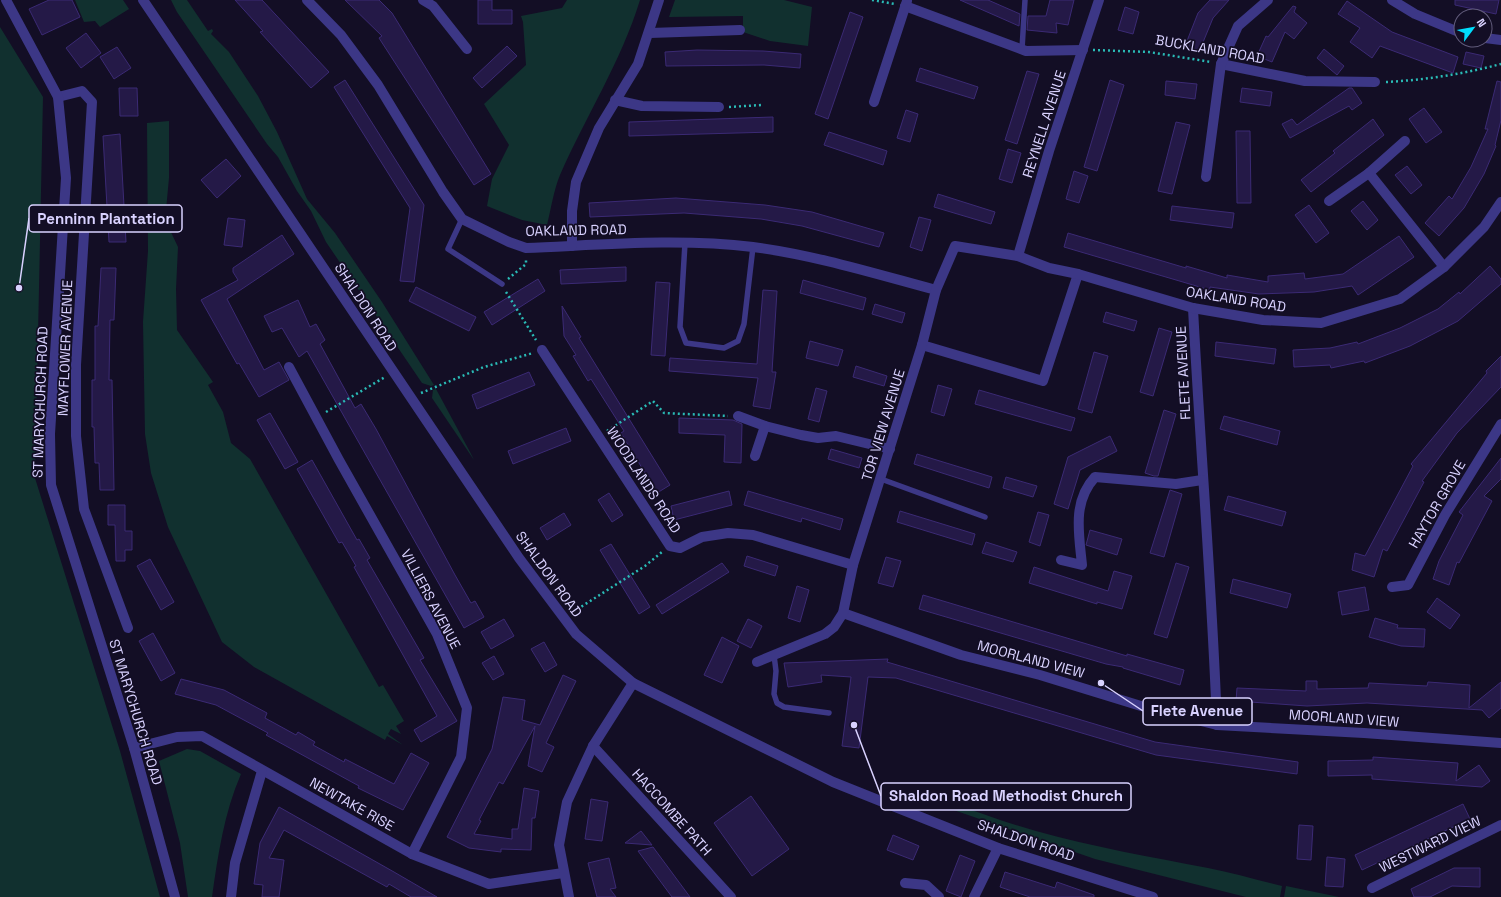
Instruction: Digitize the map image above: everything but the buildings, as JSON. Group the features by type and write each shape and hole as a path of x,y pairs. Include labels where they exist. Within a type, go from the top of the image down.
{"street":[{"name":"SHALDON ROAD","path":"143,0 519,558 576,634 633,683 833,782 998,848 1154,897"},
{"name":"OAKLAND ROAD","path":"307,0 341,35 378,85 443,192 462,219 509,242 526,248 645,242 753,247 813,258 936,290"},
{"path":"423,0 433,6 467,49"},
{"path":"572,246 572,211 576,182 599,128 638,64 650,33 659,0"},
{"name":"REYNELL AVENUE","path":"1018,256 1049,151 1084,50 1099,0"},
{"path":"1206,177 1222,64 1238,26 1268,0"},
{"path":"1392,0 1415,14 1453,31"},
{"name":"ST MARYCHURCH ROAD","path":"9,1 58,98 66,178 50,434 51,485 134,748 175,897"},
{"path":"874,102 906,3 1022,49 1084,50"},
{"path":"650,33 740,30"},
{"name":"BUCKLAND ROAD","path":"1222,64 1305,81 1375,82"},
{"name":"MAYFLOWER AVENUE","path":"58,98 82,91 92,102 76,365 76,436 84,509 128,628"},
{"path":"615,100 642,106 719,107"},
{"path":"1329,201 1369,174 1405,141"},
{"path":"1369,174 1444,267"},
{"name":"OAKLAND ROAD","path":"955,246 1018,256 1049,268 1078,274 1193,308 1263,320 1321,323 1400,299 1444,267 1484,227 1501,202"},
{"name":"TOR VIEW AVENUE","path":"842,613 853,565 922,345 936,290 955,246"},
{"path":"922,345 1043,381 1078,274"},
{"name":"FLETE AVENUE","path":"1193,308 1202,480 1214,628 1217,725"},
{"name":"WOODLANDS ROAD","path":"542,350 670,546 680,548 702,537 728,533 753,535 853,565"},
{"name":"VILLIERS AVENUE","path":"289,367 315,418 437,634 467,708 461,757 412,854"},
{"path":"738,416 764,426 818,438 836,436 890,449"},
{"name":"HAYTOR GROVE","path":"1392,587 1408,585 1445,515 1501,424"},
{"path":"755,456 764,426"},
{"path":"1061,560 1082,565 1077,520 1087,486 1096,477 1176,484 1202,480"},
{"path":"757,662 825,634 834,627 842,613"},
{"name":"MOORLAND VIEW","path":"842,613 961,655 1040,675 1141,706 1217,725 1364,733 1501,743"},
{"path":"569,897 563,873 559,845 567,802 593,746 633,683"},
{"name":"NEWTAKE RISE","path":"134,748 177,737 202,736 412,854 489,884 563,873"},
{"name":"HACCOMBE PATH","path":"593,746 731,897"},
{"path":"231,897 236,863 262,771"},
{"name":"WESTWARD VIEW","path":"1372,888 1501,825"},
{"path":"977,896 998,848"},
{"path":"905,883 926,885 939,897"}],"lane":[{"path":"1022,49 1025,0"},
{"path":"462,219 448,249 502,284"},
{"path":"685,243 680,326 686,343 724,348 738,341 744,324 753,247"},
{"path":"881,479 985,517"},
{"path":"774,655 776,671 774,694 777,703 784,707 829,713"}],"path":[{"path":"872,0 906,3"},
{"name":"BUCKLAND ROAD","path":"1084,50 1149,52 1222,64"},
{"path":"1375,82 1414,80 1460,74 1501,64"},
{"path":"719,107 761,105"},
{"path":"410,397 484,367 542,350 502,284 526,264 526,248"},
{"path":"315,418 393,373"},
{"path":"599,436 654,401 664,413 738,416"},
{"path":"564,619 592,599 645,566 670,546"}],"green space":[{"path":"75,0 123,0 129,9 100,27 95,21 84,22"},
{"path":"171,0 187,0 208,31 212,29 213,31 211,34 229,52 258,96 277,132 307,199 335,233 382,302 434,385 431,386 422,383 326,242 311,211 297,191 278,157 267,144 177,12"},
{"path":"567,0 640,0 613,67 560,175 554,193 547,225 522,220 487,206 492,179 509,145 484,104 526,65 523,22 521,16 562,8"},
{"path":"675,0 784,0 812,7 808,46 770,41 743,32 743,16 669,17"},
{"path":"0,27 43,97 35,478 120,751 160,897 0,897"},
{"path":"169,121 169,178 166,210 168,226 178,247 176,289 177,330 213,382 208,385 223,412 231,443 250,459 379,687 383,685 404,721 396,726 401,734 391,729 388,734 403,745 387,736 385,740 254,667 222,642 168,527 151,473 145,434 143,322 148,251 147,123"},
{"path":"436,389 474,460 432,398 433,390"},
{"path":"187,749 200,751 241,774 226,819 219,850 212,897 188,897 180,843 159,761"},
{"path":"887,782 1057,837 1217,870 1282,886 1280,897 1246,897 1095,859 942,806"},
{"path":"1286,886 1339,897 1284,897"}],"place":[{"name":"Penninn Plantation","path":"19,288"},
{"name":"Flete Avenue","path":"1101,683"},
{"name":"Shaldon Road Methodist Church","path":"854,725"}]}
